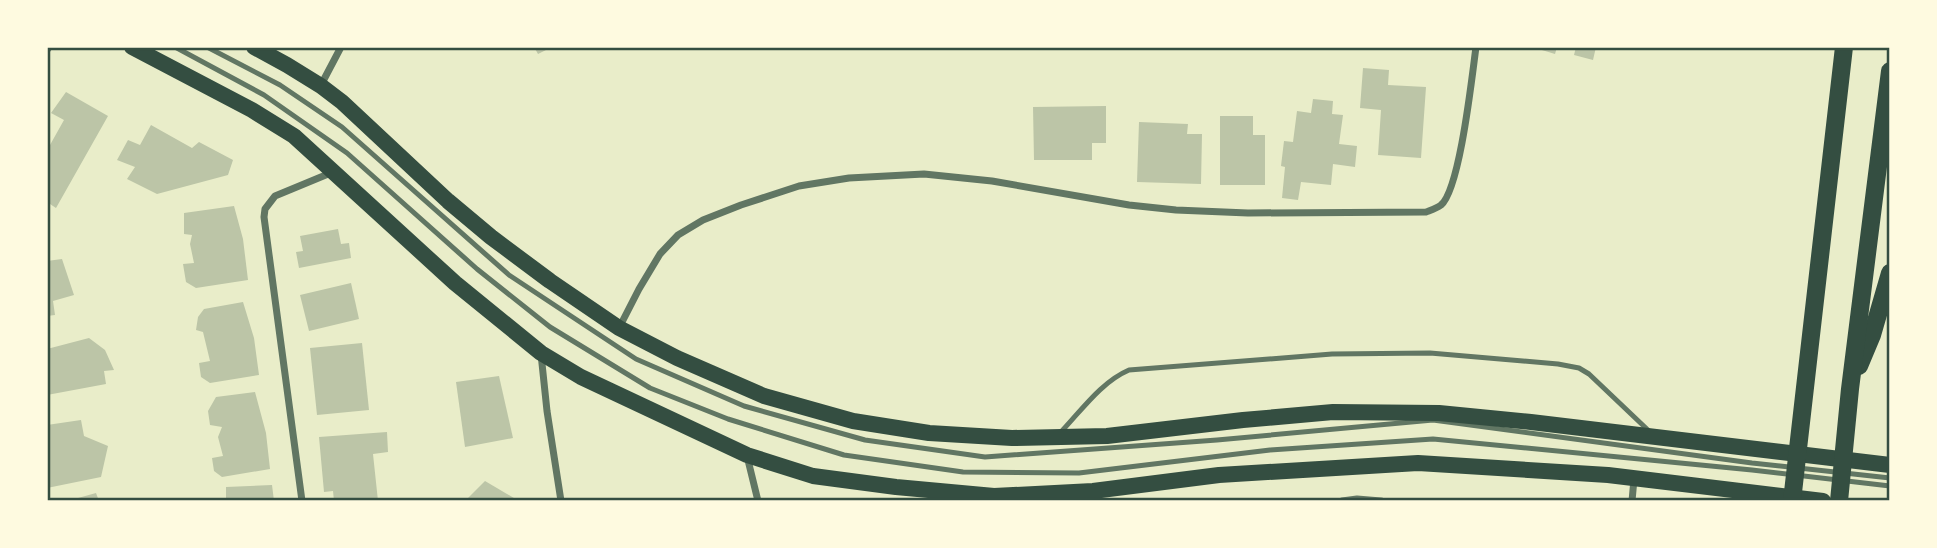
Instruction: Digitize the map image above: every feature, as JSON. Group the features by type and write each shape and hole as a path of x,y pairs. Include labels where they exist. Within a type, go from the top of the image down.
{"highway":[{"path":"1792,501 1844,47"},
{"path":"1839,501 1850,389 1890,71"},
{"path":"1850,389 1872,335 1890,273"}],"main road":[{"path":"132,47 252,110 294,136 454,283 541,353 581,376 747,455 813,476 994,496 1093,491 1219,475 1418,463 1634,479 1823,501"},
{"path":"254,47 321,86 342,102 448,201 491,237 620,328 677,358 764,396 853,421 929,433 1012,438 1107,436 1334,412 1438,413 1655,437 1753,456 1890,465"}],"street":[{"path":"321,86 341,47"},
{"path":"620,328 660,254 678,235 703,220 741,205 799,186 849,177 924,174 1176,210 1248,213 1426,212 1442,204 1452,187 1476,47"},
{"path":"302,501 264,217 270,201 275,196 333,172"},
{"path":"541,353 561,501"},
{"path":"747,455 758,501"},
{"path":"1632,501 1634,479"},
{"path":"1342,501 1381,501"}],"lane":[{"path":"175,47 264,95 347,153 477,269 550,327 650,388 728,419 844,455 963,472 1079,473 1270,450 1433,439 1890,486"},
{"path":"207,47 280,85 342,127 509,275 636,359 744,406 865,440 985,457 1217,440 1433,420 1753,456 1890,478"},
{"path":"1057,437 1112,380 1129,370 1332,354 1430,353 1579,368 1600,383 1655,437"}],"building":[{"path":"534,47 552,47 538,54"},
{"path":"1532,47 1557,47 1555,54"},
{"path":"1576,47 1596,47 1593,60 1574,55"},
{"path":"1363,68 1389,70 1388,85 1426,87 1421,158 1378,155 1381,110 1360,108"},
{"path":"66,92 108,116 56,208 47,202 47,144 50,145 64,120 51,113"},
{"path":"1313,99 1333,101 1332,114 1343,115 1339,144 1357,146 1355,167 1333,164 1331,185 1301,182 1298,200 1282,198 1285,167 1281,166 1284,141 1293,142 1297,111 1311,113"},
{"path":"1106,106 1106,143 1092,143 1092,160 1034,160 1033,107"},
{"path":"1220,116 1253,116 1253,135 1265,135 1265,185 1220,185"},
{"path":"1139,122 1188,124 1187,134 1202,134 1201,184 1137,182"},
{"path":"151,125 192,148 199,142 233,160 228,175 157,194 127,179 135,167 117,160 128,140 140,145"},
{"path":"234,206 243,239 248,280 196,288 186,282 183,264 194,263 190,244 192,235 184,234 184,213"},
{"path":"338,229 341,244 349,243 351,258 299,268 296,252 303,251 300,236"},
{"path":"62,259 74,295 53,301 55,315 47,316 47,261"},
{"path":"351,283 359,319 309,331 300,295"},
{"path":"243,302 254,338 259,375 210,383 201,377 199,363 210,361 203,332 196,330 198,317 204,309"},
{"path":"89,338 105,350 114,370 104,371 106,384 47,395 47,349"},
{"path":"362,343 369,410 317,415 310,348"},
{"path":"499,376 513,438 465,447 456,382"},
{"path":"255,392 266,433 270,469 222,477 214,471 212,458 223,456 218,437 222,427 210,425 208,411 216,397"},
{"path":"81,420 84,436 108,446 101,477 47,488 47,425"},
{"path":"387,432 388,452 373,454 378,501 334,501 333,491 324,492 319,437"},
{"path":"485,481 519,501 465,501"},
{"path":"272,485 274,501 226,501 226,487"},
{"path":"96,493 99,501 78,501 78,498"}]}
